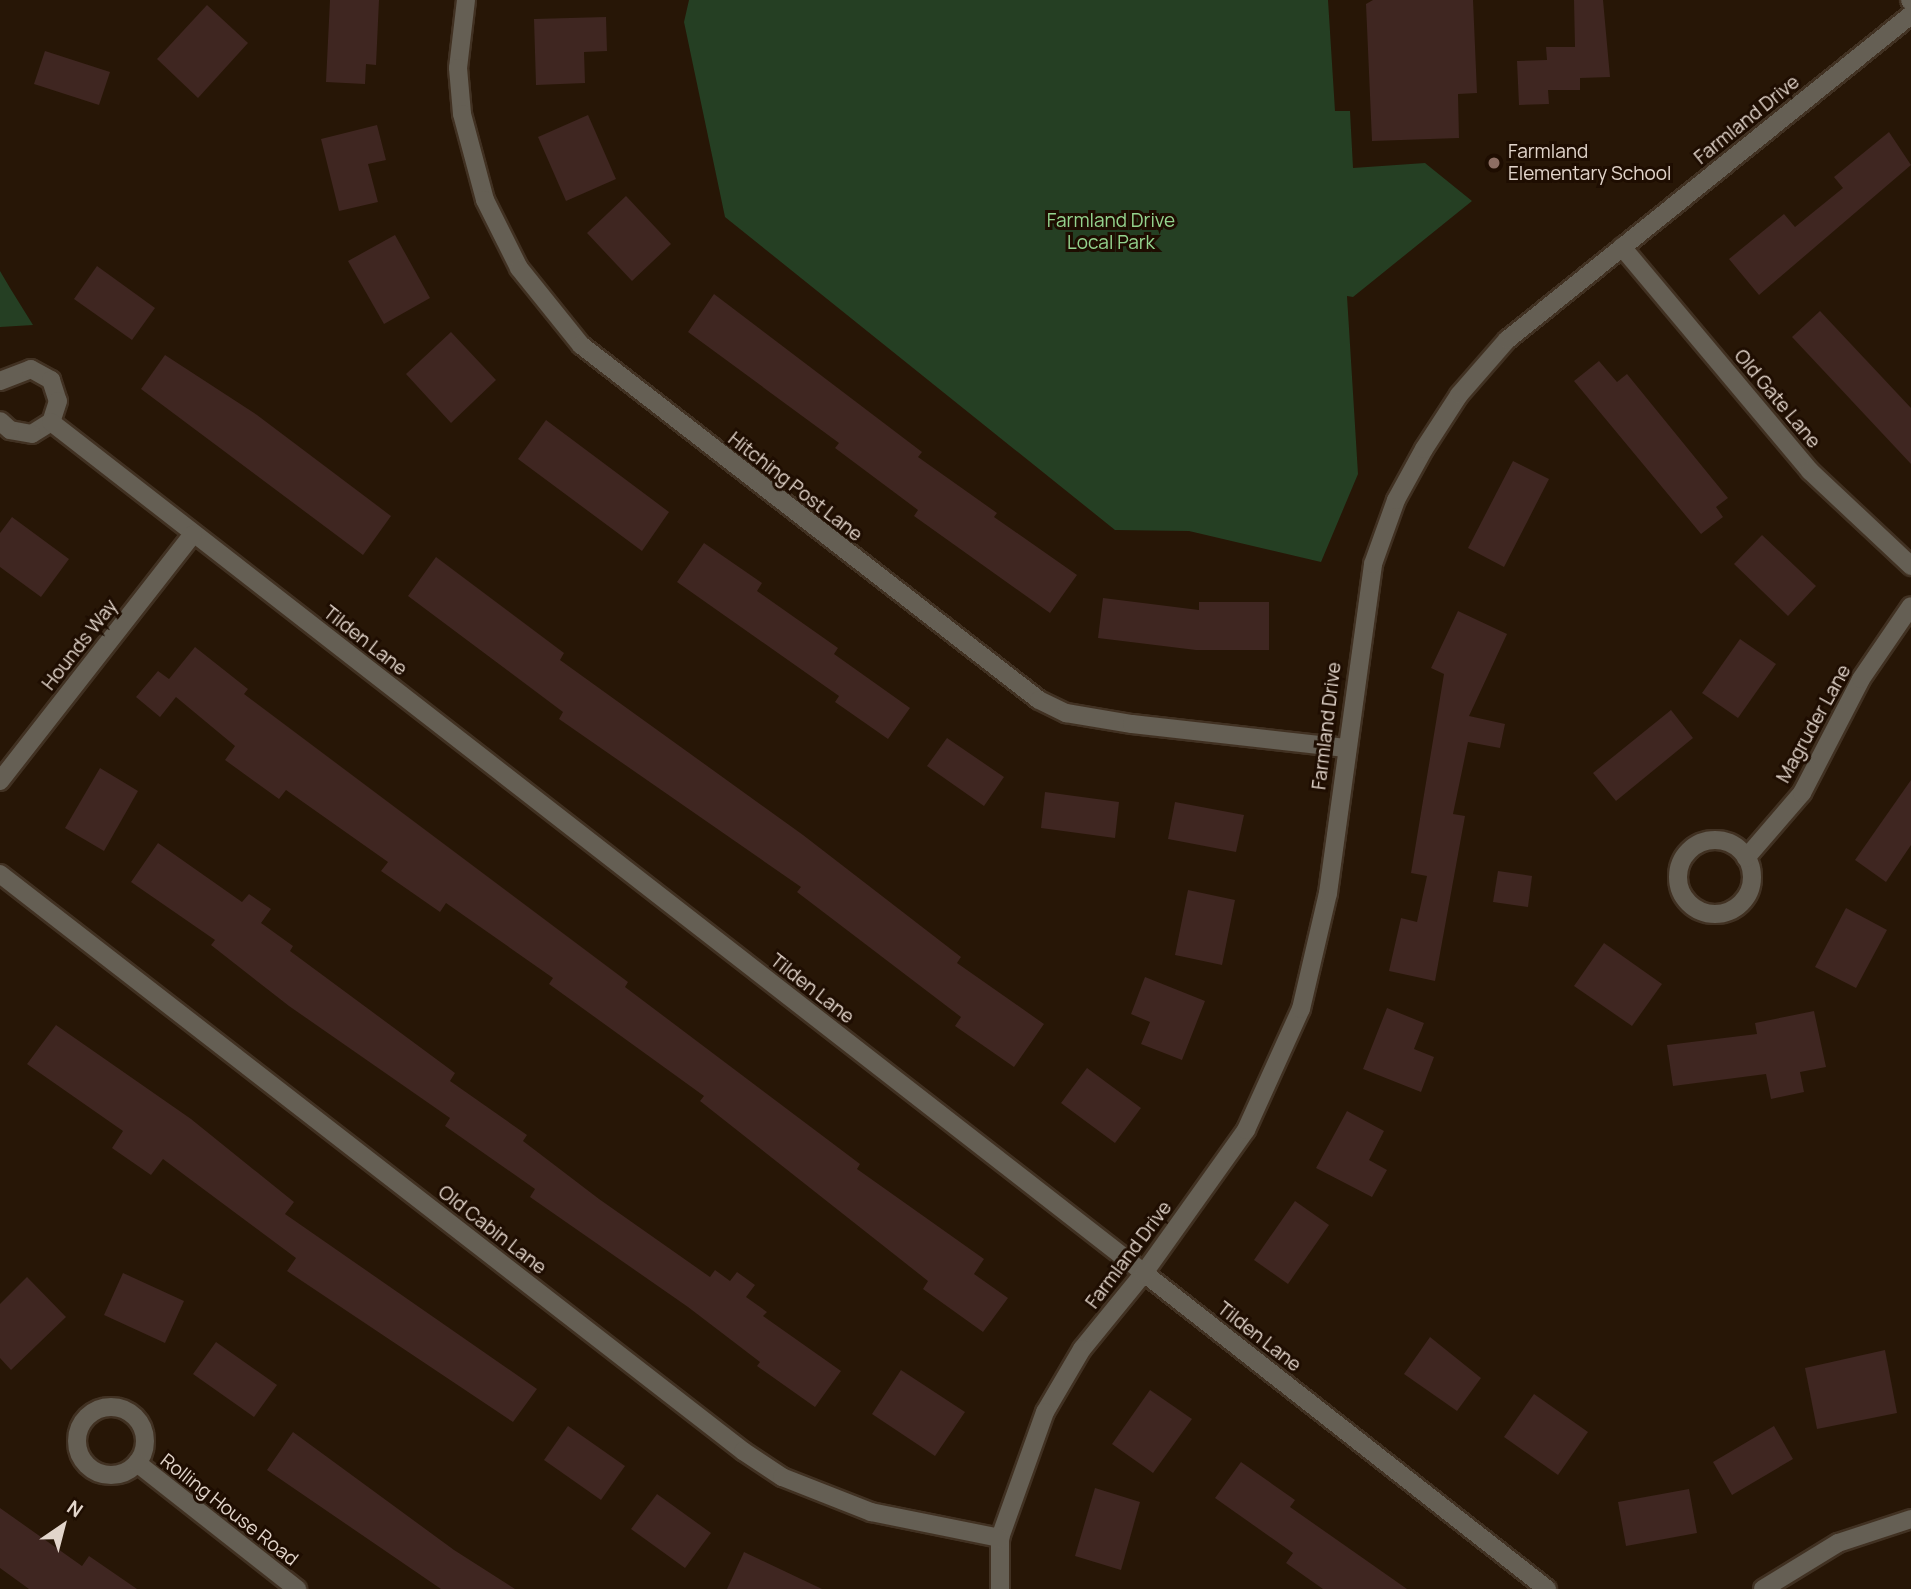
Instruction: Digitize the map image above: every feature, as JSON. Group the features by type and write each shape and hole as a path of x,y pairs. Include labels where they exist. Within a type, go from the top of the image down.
{"street":[{"name":"Hitching Post Lane","path":"466,0 458,68 462,114 485,200 519,268 581,345 1039,701 1066,713 1132,724 1346,748"},
{"name":"Farmland Drive","path":"1000,1589 1000,1538 1017,1479 1063,1380 1144,1273 1246,1130 1301,1009 1328,893 1373,564 1396,500 1459,395 1507,340 1911,15"},
{"name":"Old Gate Lane","path":"1622,247 1810,471 1911,566"},
{"path":"0,381 31,369 51,380 58,401 51,422 32,434 9,430 0,421"},
{"name":"Tilden Lane","path":"51,422 1547,1589"},
{"name":"Hounds Way","path":"0,781 193,534"},
{"name":"Magruder Lane","path":"1746,858 1801,793 1861,679 1911,606"},
{"path":"1729,842 1746,858 1749,891 1735,909 1712,914 1683,897 1677,874 1695,845 1729,842"},
{"name":"Old Cabin Lane","path":"0,874 743,1451 782,1477 872,1512 1000,1538"},
{"name":"Rolling House Road","path":"137,1463 297,1589"},
{"path":"1763,1589 1838,1543 1911,1519"}],"green space":[{"name":"Farmland Drive Local Park","path":"689,0 1328,0 1335,111 1350,111 1353,168 1425,163 1472,201 1353,297 1347,296 1358,474 1321,562 1189,531 1115,530 725,217 684,22"},
{"path":"0,271 10,288 33,325 0,327"}],"building":[{"path":"330,0 379,0 376,65 366,64 365,84 326,82"},
{"name":"Farmland Elementary School","path":"1373,0 1473,0 1477,93 1458,94 1459,138 1372,141 1366,4"},
{"path":"1574,0 1603,0 1610,77 1580,78 1580,90 1548,90 1549,104 1519,105 1517,61 1547,60 1546,47 1575,47"},
{"path":"207,5 248,43 198,98 157,59"},
{"path":"606,17 607,51 584,52 585,83 536,85 534,19"},
{"path":"45,51 110,72 99,105 34,84"},
{"path":"588,115 616,179 566,201 538,137"},
{"path":"377,125 386,160 368,164 378,202 339,211 321,139"},
{"path":"1889,132 1911,165 1759,295 1729,259 1784,214 1795,227 1843,188 1834,177"},
{"path":"626,196 671,244 632,281 587,233"},
{"path":"395,235 430,298 384,324 348,261"},
{"path":"97,266 155,308 132,340 74,299"},
{"path":"714,294 922,452 918,457 997,513 994,517 1077,575 1050,613 914,516 918,510 835,448 839,443 688,332"},
{"path":"1820,311 1911,408 1911,464 1792,337"},
{"path":"451,332 496,380 451,423 406,374"},
{"path":"165,355 257,415 391,516 363,555 141,389"},
{"path":"1599,361 1617,382 1627,374 1728,498 1716,507 1723,517 1701,534 1574,381"},
{"path":"546,420 669,512 642,551 518,459"},
{"path":"1513,461 1549,479 1504,567 1468,548"},
{"path":"12,517 69,559 41,597 0,567 0,533"},
{"path":"1762,535 1816,586 1788,616 1734,564"},
{"path":"704,543 762,583 757,591 838,648 834,654 910,708 888,739 835,702 839,696 677,582"},
{"path":"436,557 564,653 560,660 803,835 961,957 957,963 1044,1024 1014,1067 955,1026 961,1017 797,892 801,887 559,719 563,712 408,596"},
{"path":"1103,598 1199,610 1199,602 1269,602 1269,650 1196,650 1098,638"},
{"path":"1458,611 1507,634 1469,716 1505,724 1500,748 1468,742 1453,814 1465,816 1435,981 1389,971 1401,918 1417,922 1427,876 1411,873 1444,674 1431,668"},
{"path":"1740,639 1776,664 1738,718 1702,693"},
{"path":"195,647 248,689 244,694 628,982 625,987 860,1164 857,1169 984,1259 974,1274 1008,1298 983,1332 923,1289 928,1281 700,1101 704,1096 549,984 553,978 446,903 440,912 381,871 388,862 286,790 279,799 225,760 235,746 176,697 160,717 136,697 158,671 169,679"},
{"path":"1671,710 1693,738 1616,801 1593,773"},
{"path":"947,738 1004,777 984,806 927,766"},
{"path":"100,768 138,791 104,851 65,828"},
{"path":"1911,780 1911,845 1886,882 1855,860"},
{"path":"1045,792 1119,802 1115,838 1041,828"},
{"path":"1175,802 1244,815 1236,852 1168,839"},
{"path":"158,843 242,902 249,894 271,909 261,923 293,946 290,951 455,1073 450,1081 527,1135 523,1141 599,1199 710,1277 715,1270 730,1281 737,1272 755,1285 746,1297 767,1312 763,1316 841,1371 815,1407 757,1366 760,1362 688,1307 530,1197 535,1189 445,1126 450,1118 289,1006 211,945 215,940 131,882"},
{"path":"1498,871 1532,876 1528,907 1493,902"},
{"path":"1188,890 1235,900 1222,965 1175,955"},
{"path":"1846,908 1887,930 1856,988 1815,967"},
{"path":"1604,943 1662,984 1632,1026 1574,986"},
{"path":"1145,977 1205,1001 1182,1060 1141,1044 1150,1022 1131,1014"},
{"path":"1387,1008 1424,1023 1414,1049 1434,1057 1421,1092 1363,1069"},
{"path":"1814,1011 1826,1067 1800,1072 1804,1092 1771,1099 1766,1074 1673,1086 1667,1045 1757,1034 1755,1023"},
{"path":"56,1025 191,1119 294,1202 285,1214 537,1389 513,1422 287,1271 296,1258 163,1159 151,1175 112,1148 123,1131 27,1064"},
{"path":"1087,1068 1141,1108 1115,1143 1061,1103"},
{"path":"1347,1111 1384,1131 1369,1160 1387,1170 1372,1197 1316,1168"},
{"path":"1295,1201 1329,1225 1288,1284 1254,1260"},
{"path":"123,1273 184,1301 165,1343 104,1315"},
{"path":"27,1277 66,1317 11,1370 0,1358 0,1304"},
{"path":"1430,1337 1481,1378 1457,1411 1404,1374"},
{"path":"216,1342 277,1385 254,1417 193,1374"},
{"path":"1885,1350 1897,1413 1817,1429 1805,1368"},
{"path":"901,1370 965,1412 935,1456 872,1414"},
{"path":"1150,1390 1192,1419 1153,1473 1112,1444"},
{"path":"1534,1394 1588,1432 1558,1475 1504,1437"},
{"path":"568,1426 625,1466 601,1500 544,1460"},
{"path":"1774,1426 1793,1459 1732,1495 1713,1462"},
{"path":"293,1432 454,1550 515,1589 441,1589 267,1470"},
{"path":"1241,1462 1295,1500 1290,1507 1407,1589 1323,1589 1286,1563 1293,1553 1215,1498"},
{"path":"1095,1488 1140,1502 1121,1570 1075,1556"},
{"path":"1689,1489 1697,1533 1626,1546 1618,1502"},
{"path":"657,1494 711,1533 685,1568 631,1529"},
{"path":"0,1508 82,1566 89,1556 137,1589 29,1589 0,1568"},
{"path":"744,1552 822,1589 727,1589"}],"place":[{"name":"Farmland Elementary School","path":"1494,163"}]}
